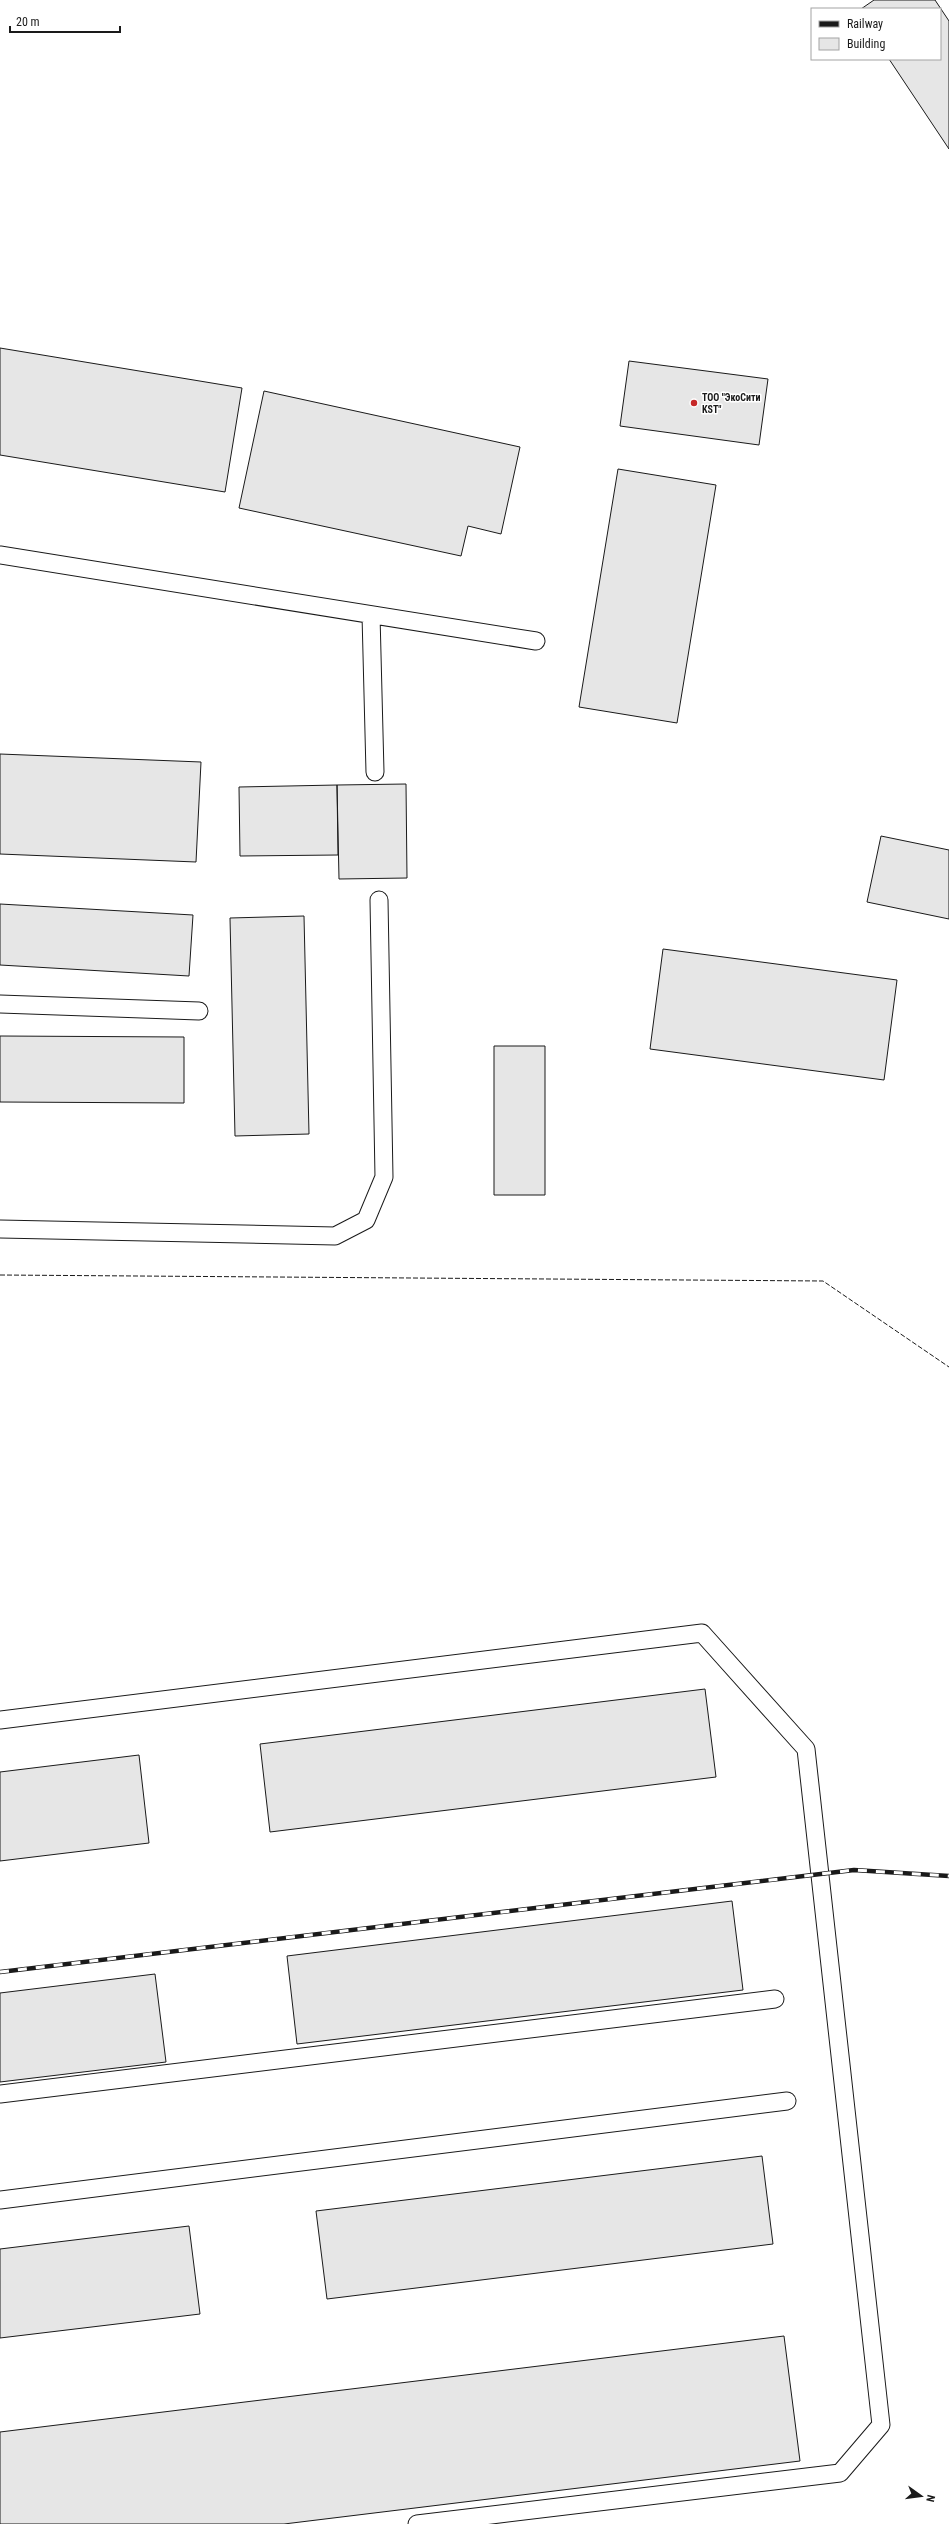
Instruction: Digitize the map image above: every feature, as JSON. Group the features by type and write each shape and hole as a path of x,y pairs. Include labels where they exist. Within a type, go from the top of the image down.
{"lane":[{"path":"0,555 536,641"},
{"path":"371,615 375,772"},
{"path":"0,1229 335,1236 366,1220 384,1177 379,900"},
{"path":"0,1004 199,1011"},
{"path":"0,1720 702,1633 806,1749 881,2426 840,2473 418,2524"},
{"path":"0,2094 775,1999"},
{"path":"0,2200 787,2102"}],"building":[{"path":"874,0 935,0 940,8 862,8"},
{"path":"941,9 949,21 949,149 890,60 941,60"},
{"path":"0,348 242,388 225,492 0,455"},
{"name":"ТОО \"ЭкоСити KST\"","path":"629,361 768,379 759,445 620,426"},
{"path":"264,391 520,447 501,534 468,526 461,556 239,508"},
{"path":"618,469 716,485 677,723 579,707"},
{"path":"0,754 201,762 196,862 0,854"},
{"path":"406,784 407,878 339,879 337,785"},
{"path":"337,785 338,855 240,856 239,787"},
{"path":"881,836 949,850 949,919 867,902"},
{"path":"0,904 193,915 189,976 0,965"},
{"path":"304,916 309,1134 235,1136 230,918"},
{"path":"663,949 897,980 884,1080 650,1049"},
{"path":"0,1036 184,1037 184,1103 0,1102"},
{"path":"494,1046 545,1046 545,1195 494,1195"},
{"path":"705,1689 716,1777 270,1832 260,1744"},
{"path":"139,1755 149,1843 0,1861 0,1772"},
{"path":"732,1901 743,1990 297,2044 287,1956"},
{"path":"155,1974 166,2062 0,2082 0,1993"},
{"path":"762,2156 773,2244 327,2299 316,2211"},
{"path":"189,2226 200,2314 0,2338 0,2249"},
{"path":"784,2336 800,2461 284,2524 0,2524 0,2432"}],"railway":[{"path":"0,1972 854,1870 949,1876"}],"fence":[{"path":"0,1275 823,1281 949,1367"}],"place":[{"name":"ТОО \"ЭкоСити KST\"","path":"694,403"}]}
